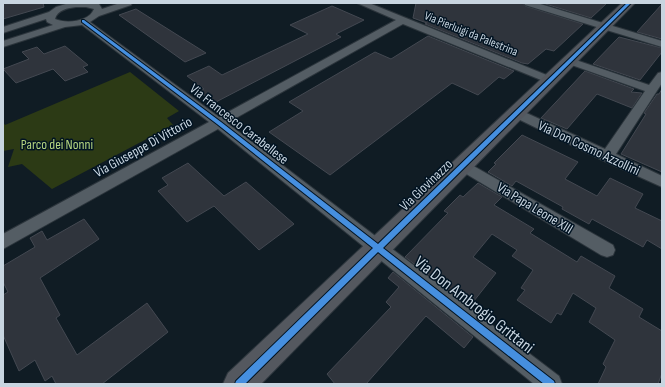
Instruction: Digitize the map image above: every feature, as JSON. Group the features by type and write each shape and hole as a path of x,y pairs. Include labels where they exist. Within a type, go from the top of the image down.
{"street":[{"path":"3,44 64,24 83,21 97,14 128,3"},
{"path":"528,3 662,44"},
{"path":"550,10 558,3"},
{"name":"Via Giovinazzo","path":"239,384 629,3"},
{"path":"64,24 54,23 50,20 52,14 61,5 83,4 96,6 98,9 97,14"},
{"name":"Via Pierluigi da Palestrina","path":"367,4 550,80"},
{"path":"3,30 52,14"},
{"name":"Via Giuseppe Di Vittorio","path":"3,242 403,20"},
{"name":"Via Francesco Carabellese","path":"83,21 219,123 379,248"},
{"path":"570,61 656,88"},
{"path":"607,157 656,88 662,75"},
{"name":"Via Don Cosmo Azzollini","path":"516,114 662,182"},
{"name":"Via Papa Leone XIII","path":"463,165 606,250"},
{"name":"Via Don Ambrogio Grittani","path":"379,248 551,384"}],"green space":[{"name":"Parco dei Nonni","path":"130,72 179,111 167,118 173,125 52,189 22,164 8,167 14,149 3,151 3,122 5,125"}],"building":[{"path":"3,3 43,3 44,7 3,19"},
{"path":"416,3 523,3 525,6 583,24 554,51 546,49 528,64 522,63 413,18"},
{"path":"542,3 607,3 591,18"},
{"path":"662,4 662,39 637,32"},
{"path":"332,6 364,20 336,34 341,37 214,103 199,92 204,89 187,76 209,66 222,75 308,34 290,25"},
{"path":"136,9 206,53 185,62 119,15"},
{"path":"428,36 514,71 504,79 499,77 478,95 452,83 330,175 269,132 303,111 289,102 375,52 391,59"},
{"path":"619,37 662,48 662,52 640,80 593,64"},
{"path":"65,46 88,65 83,67 88,72 65,81 53,69 16,83 3,69 29,59 22,52 37,47 44,54"},
{"path":"585,71 634,89 631,92 642,93 632,108 597,94 567,129 541,118"},
{"path":"662,89 662,172 621,154 646,114 644,113"},
{"path":"522,135 578,162 565,179 597,196 610,178 643,194 635,208 662,221 662,249 647,240 643,247 592,219 589,224 562,209 563,207 516,181 512,186 488,172 496,164 494,163"},
{"path":"188,163 224,196 246,182 294,224 259,250 214,206 187,222 158,191 168,185 162,178"},
{"path":"478,183 502,197 494,205 534,229 530,233 577,262 581,256 615,276 609,288 643,309 639,317 662,331 662,373 658,384 598,384 606,367 603,364 615,340 589,322 596,308 573,293 561,315 557,313 551,323 517,300 525,290 521,288 533,270 512,256 517,250 492,234 473,257 496,273 470,306 405,257 448,213 444,211 460,195 463,197"},
{"path":"84,219 99,239 40,278 60,315 56,318 77,355 147,303 168,332 102,384 56,384 52,376 45,381 35,360 19,371 3,335 3,295 8,292 3,282 3,266 35,247 30,238 42,231 47,240"},
{"path":"393,272 473,337 464,348 426,316 366,384 335,384 327,374 391,307 386,302 399,287 388,278"}],"cycle path":[{"path":"239,384 629,3"},
{"path":"83,21 219,123 551,384"}]}
